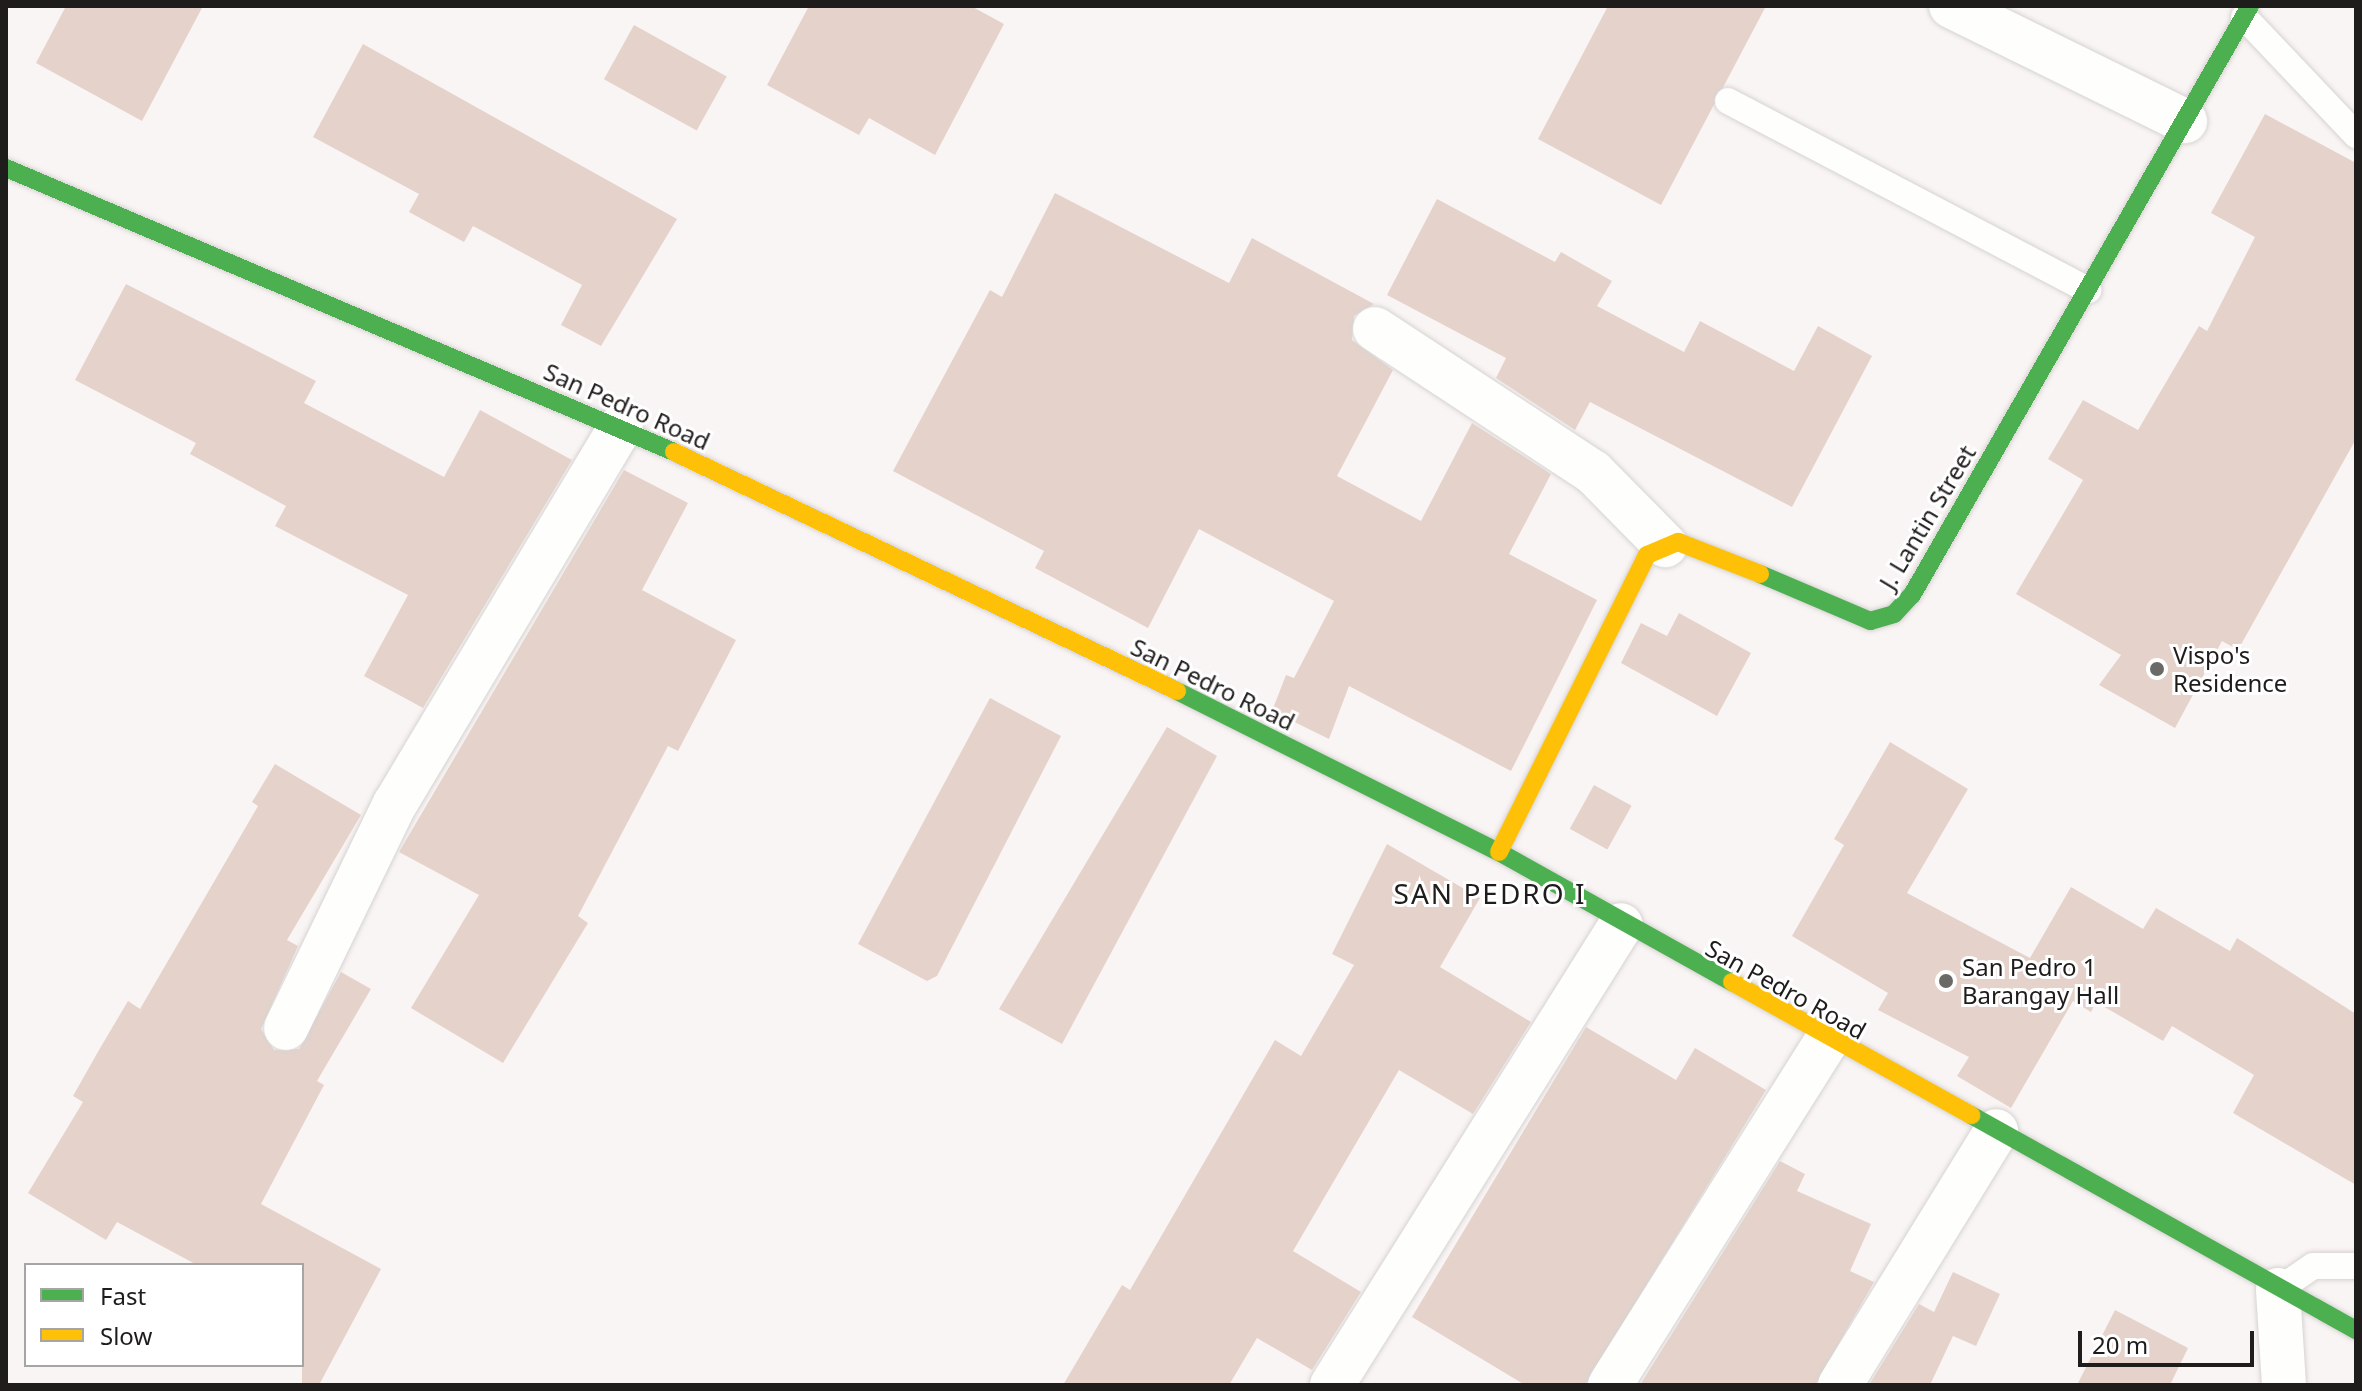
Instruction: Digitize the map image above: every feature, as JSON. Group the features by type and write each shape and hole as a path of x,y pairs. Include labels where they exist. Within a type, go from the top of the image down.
{"street":[{"path":"1951,6 2185,121"},
{"name":"J. Lantin Street","path":"1665,545 1692,545 1870,621 1894,614 2088,290 2247,12"},
{"name":"San Pedro Road","path":"6,168 621,427 1499,852 1621,925 1827,1040 2278,1290 2356,1330"},
{"path":"1375,329 1593,472 1665,545 1637,566 1499,852"},
{"path":"286,1028 395,804 538,555 621,427"},
{"path":"1332,1385 1621,925"},
{"path":"1610,1385 1827,1040"},
{"path":"1840,1385 1996,1131"},
{"path":"2278,1290 2284,1385"}],"lane":[{"path":"2247,12 2356,135"},
{"path":"1728,101 2088,290"},
{"path":"2278,1290 2313,1266 2356,1266"}],"building":[{"path":"66,6 203,6 142,121 36,63"},
{"path":"809,6 971,6 1004,24 935,155 869,118 859,135 767,85"},
{"path":"1608,6 1766,6 1661,205 1538,139"},
{"path":"634,25 727,76 697,131 604,79"},
{"path":"363,44 677,219 601,346 561,325 582,285 473,226 464,242 409,212 419,194 313,137"},
{"path":"2265,114 2356,163 2356,439 2238,650 2222,641 2175,728 2099,685 2121,655 2016,594 2083,480 2048,459 2083,400 2138,430 2199,326 2207,331 2255,237 2211,213"},
{"path":"1055,193 1229,283 1252,238 1374,304 1354,316 1352,340 1393,370 1337,476 1421,521 1472,423 1551,474 1509,554 1597,600 1511,771 1349,686 1329,739 1272,711 1286,675 1294,678 1334,601 1199,529 1148,628 1035,568 1044,551 893,471 990,290 1002,297"},
{"path":"1437,199 1555,262 1561,252 1612,281 1597,306 1684,352 1700,321 1794,371 1818,326 1872,356 1792,507 1590,402 1575,430 1496,378 1506,358 1387,295"},
{"path":"126,284 316,381 304,403 444,477 480,410 572,460 423,708 364,676 408,595 275,526 286,506 190,454 196,443 75,380"},
{"path":"624,470 688,503 642,590 736,640 678,751 668,746 578,916 588,923 503,1063 411,1008 479,895 399,852"},
{"path":"1679,613 1751,653 1717,716 1621,663 1641,623 1667,636"},
{"path":"990,698 1061,736 937,976 927,981 858,944"},
{"path":"1167,727 1217,756 1062,1044 999,1009"},
{"path":"1890,742 1968,789 1907,893 2030,958 2071,887 2143,929 2156,908 2230,951 2237,938 2356,1014 2356,1185 2233,1113 2254,1075 2172,1026 2163,1041 2096,1002 2091,1012 2073,1001 2011,1108 1957,1076 1969,1057 1878,1010 1888,993 1792,936 1844,845 1834,839"},
{"path":"275,764 361,815 287,940 298,946 261,1029 274,1050 299,1049 341,972 371,989 317,1081 324,1085 261,1204 381,1269 319,1385 302,1385 304,1263 193,1263 117,1222 106,1240 28,1193 83,1102 73,1096 99,1050 128,1001 140,1009 258,806 252,802"},
{"path":"1594,785 1632,806 1607,850 1570,829"},
{"path":"1387,844 1480,898 1440,967 1531,1022 1473,1114 1399,1070 1293,1251 1361,1292 1312,1370 1257,1338 1229,1385 1063,1385 1122,1285 1130,1290 1275,1040 1301,1056 1354,965 1332,954"},
{"path":"1586,1027 1676,1080 1695,1048 1766,1090 1585,1385 1525,1385 1412,1317"},
{"path":"1780,1161 1805,1174 1797,1191 1871,1224 1850,1271 1874,1282 1815,1385 1640,1385"},
{"path":"1953,1272 2000,1294 1976,1346 1953,1336 1930,1385 1869,1385 1919,1304 1934,1312"},
{"path":"2115,1310 2188,1348 2170,1385 2077,1385"}],"traffic: fast":[{"path":"1760,574 1870,621 1894,614 1912,595 2250,6"},
{"path":"6,168 674,452"},
{"path":"1177,691 1499,852 1732,982"},
{"path":"1971,1115 2356,1330"}],"traffic: slow":[{"path":"674,452 1177,691"},
{"path":"1499,852 1647,555 1678,542 1760,574"},
{"path":"1732,982 1971,1115"}],"place":[{"name":"Vispo's Residence","path":"2157,669"},
{"name":"San Pedro 1 Barangay Hall","path":"1946,981"}],"district":[{"name":"SAN PEDRO I","path":"1490,893"}]}
